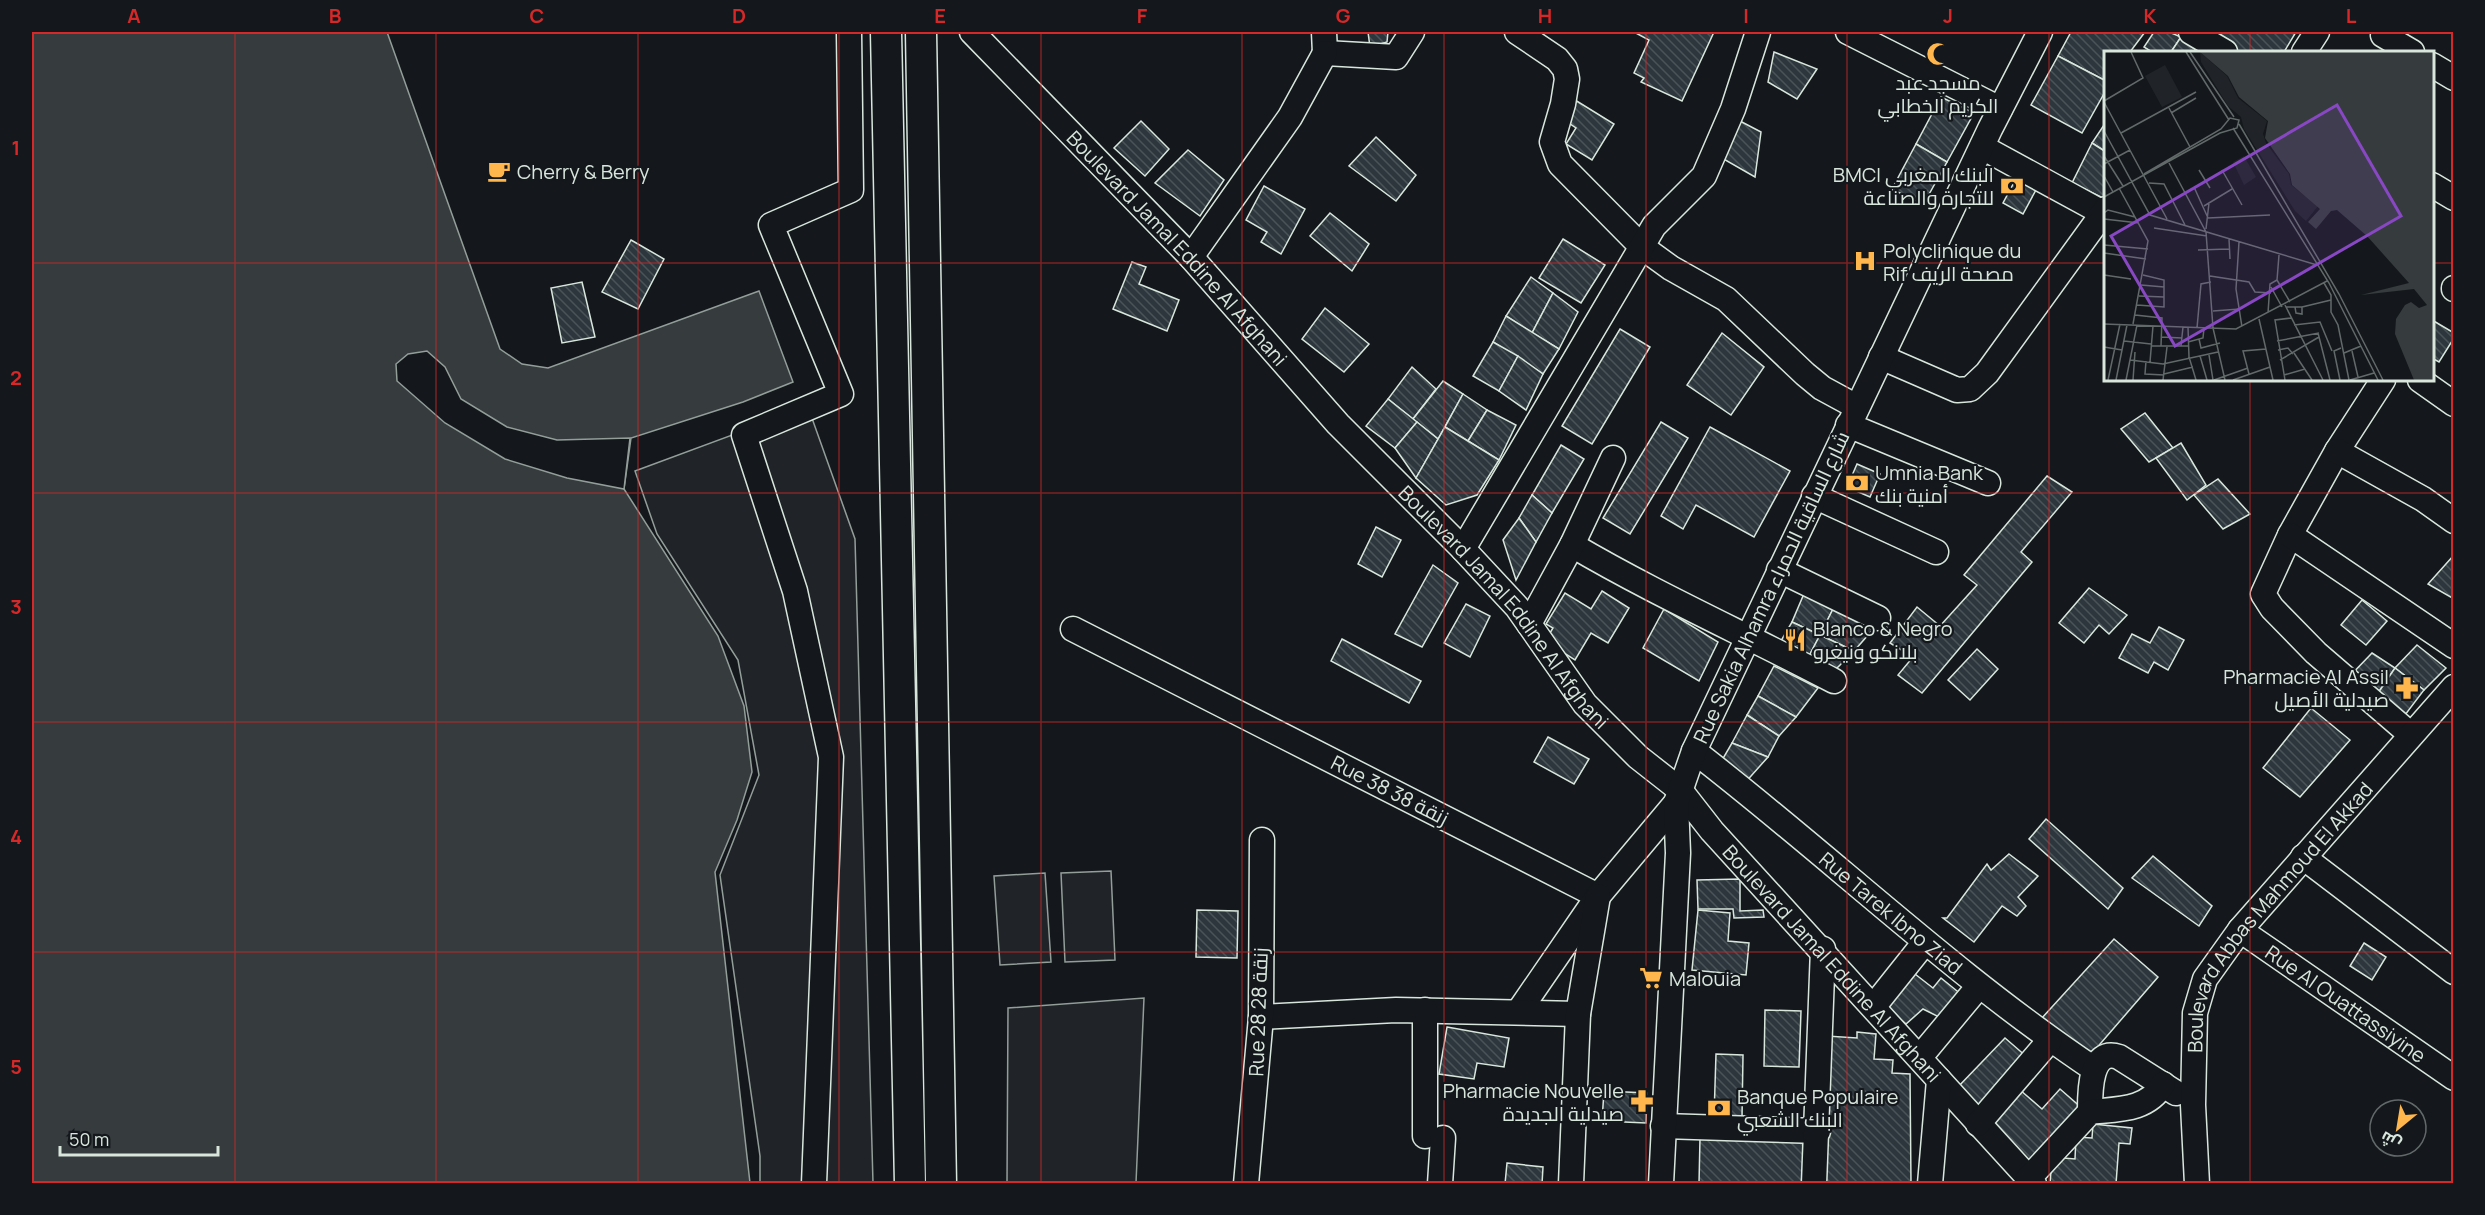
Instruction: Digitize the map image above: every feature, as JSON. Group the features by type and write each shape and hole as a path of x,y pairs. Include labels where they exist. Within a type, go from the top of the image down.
{"main road":[{"path":"886,32 910,1184"},
{"path":"921,32 941,1184"}],"street":[{"path":"814,1184 831,757 795,591 744,435 841,394 771,225 851,190 849,32"},
{"name":"Boulevard Jamal Eddine Al Afghani","path":"972,32 1191,257 1338,424 1463,549 1529,624 1593,712 1712,831 1823,949 2031,1181"},
{"path":"1517,32 1563,64 1567,79 1552,142 1555,156 1642,247 1671,268 1726,299 1804,374 1853,416 1988,483"},
{"path":"1463,549 1583,343 1642,247 1666,212 1704,176 1733,109 1758,32"},
{"path":"1848,32 2000,109"},
{"name":"Rue Sakia Alhamra شارع الساقية الحمراء","path":"1662,1184 1663,1126 1678,853 1678,797 1694,751 1748,635 2000,109 2040,32"},
{"path":"2192,32 2217,50"},
{"path":"2305,51 2317,32"},
{"path":"1191,257 1241,190 1290,117 1324,42 1393,58 1400,54 1408,35"},
{"path":"2380,40 2409,51"},
{"path":"2434,66 2454,78"},
{"path":"1881,357 1957,390 1974,386 1987,374 2104,211 1982,147"},
{"path":"2434,186 2454,198"},
{"path":"2382,381 2337,452 2290,535 2264,591 2265,599 2316,653 2410,734"},
{"path":"2421,381 2454,404"},
{"path":"2337,452 2423,500 2454,521"},
{"path":"1529,624 1572,545 1613,458"},
{"path":"1814,496 1936,552"},
{"path":"2290,535 2454,646"},
{"path":"1572,545 1640,585 1748,635 1834,681"},
{"path":"1779,570 1878,618"},
{"name":"Rue 38 زنقة 38","path":"1073,629 1598,896"},
{"name":"Boulevard Abbas Mahmoud El Akkad","path":"2198,1183 2193,1105 2196,1001 2205,979 2240,930 2410,734 2454,687"},
{"name":"Rue Tarek Ibno Ziad","path":"1694,751 1781,820 1979,986 2050,1040 2094,1069"},
{"path":"1519,1011 1598,896 1678,797"},
{"name":"Rue 28 زنقة 28","path":"1246,1184 1262,1017 1262,840"},
{"path":"2303,857 2454,972"},
{"path":"1571,1184 1578,1014 1598,896"},
{"name":"Rue Al Ouattassiyine","path":"2240,930 2454,1078"},
{"path":"1874,1006 1925,942"},
{"path":"1814,1184 1818,1131 1823,949"},
{"path":"1920,1057 1979,986"},
{"path":"1262,1017 1425,1010 1578,1014"},
{"path":"1425,1010 1434,1137 1440,1184"},
{"path":"1978,1124 2050,1040"},
{"path":"2031,1181 2090,1112 2090,1088 2094,1069 2106,1057 2119,1057 2193,1105"},
{"path":"1930,1184 1939,1080"},
{"path":"2090,1112 2126,1109 2148,1101 2163,1084"},
{"path":"1663,1126 1818,1131"}],"shaded area":[{"path":"32,32 387,32 500,349 522,364 548,368 759,291 793,382 743,402 631,438 624,489 718,636 744,706 752,772 737,820 715,872 750,1183 32,1183"},
{"path":"808,407 855,539 873,1183 760,1183 760,1156 720,875 759,775 738,660 657,534 635,471"},
{"path":"1111,871 1115,960 1065,962 1061,873"},
{"path":"1045,873 1051,962 1000,965 994,876"},
{"path":"1144,998 1136,1183 1007,1183 1008,1008"}],"pier":[{"path":"427,351 445,367 461,399 507,427 557,440 630,438 624,489 567,478 505,459 445,423 397,381 396,364 408,354"}],"building":[{"path":"1368,32 1388,32 1387,42 1370,47"},
{"path":"1634,32 1714,32 1682,101 1641,82 1644,78 1634,73 1649,40"},
{"path":"2071,32 2145,32 2131,51 2104,51 2104,80 2058,56"},
{"path":"2154,32 2169,32 2181,37 2172,51 2150,51 2144,47"},
{"path":"2200,32 2296,32 2285,51 2233,51"},
{"path":"2181,37 2197,51 2172,51"},
{"path":"1774,52 1817,69 1797,99 1768,82"},
{"path":"2058,56 2104,80 2104,94 2082,133 2031,105"},
{"path":"1941,97 1974,113 1947,162 1916,144"},
{"path":"1575,100 1614,124 1592,160 1566,144 1576,128 1563,119"},
{"path":"1738,120 1761,132 1755,177 1720,157"},
{"path":"1141,121 1169,149 1145,176 1114,148"},
{"path":"2104,125 2104,151 2092,143"},
{"path":"1376,137 1416,175 1396,201 1349,166"},
{"path":"2092,143 2104,151 2104,199 2072,183"},
{"path":"1916,144 1947,162 1923,205 1892,189"},
{"path":"1188,150 1224,180 1200,216 1155,183"},
{"path":"2017,177 2037,188 2023,214 2003,203"},
{"path":"1264,186 1305,209 1281,254 1261,242 1267,232 1246,220"},
{"path":"1330,213 1369,244 1352,271 1310,236"},
{"path":"1563,239 1605,265 1581,303 1539,278"},
{"path":"631,240 664,259 638,309 602,292"},
{"path":"1132,262 1146,267 1139,284 1179,300 1167,331 1113,309"},
{"path":"1531,277 1553,293 1532,333 1506,316"},
{"path":"582,282 595,337 562,343 551,288"},
{"path":"1553,293 1578,312 1559,349 1532,333"},
{"path":"1325,308 1369,344 1344,372 1302,339"},
{"path":"1506,316 1559,349 1543,374 1493,342"},
{"path":"2434,321 2454,333 2454,338 2439,362 2434,359"},
{"path":"1620,329 1650,347 1592,444 1562,426"},
{"path":"1722,333 1764,367 1731,415 1687,385"},
{"path":"1493,342 1518,356 1499,391 1473,376"},
{"path":"1518,356 1543,374 1526,410 1499,391"},
{"path":"1412,367 1436,389 1413,419 1388,399"},
{"path":"1443,381 1463,394 1438,439 1413,419"},
{"path":"1463,394 1487,410 1468,441 1445,427"},
{"path":"1388,399 1417,422 1395,448 1366,426"},
{"path":"1487,410 1516,425 1499,460 1468,441"},
{"path":"2145,413 2173,448 2149,462 2121,429"},
{"path":"1417,422 1438,439 1416,478 1395,448"},
{"path":"1661,422 1688,438 1630,534 1603,518"},
{"path":"1445,427 1499,460 1477,495 1446,505 1416,478"},
{"path":"1710,427 1790,471 1754,537 1696,505 1683,529 1661,516"},
{"path":"2181,443 2206,485 2187,500 2156,458"},
{"path":"1561,445 1584,459 1552,513 1532,495"},
{"path":"1857,464 1880,474 1870,497 1847,487"},
{"path":"2047,476 2072,492 2021,552 2032,562 1922,693 1898,675 1913,657 1890,643 1917,607 1940,626 1977,585 1964,575"},
{"path":"2218,479 2250,514 2223,529 2194,495"},
{"path":"1532,495 1552,513 1536,542 1519,518"},
{"path":"1519,518 1536,542 1516,580 1503,540"},
{"path":"1376,527 1401,540 1382,577 1358,564"},
{"path":"2454,555 2454,599 2428,584"},
{"path":"1433,565 1458,583 1422,647 1395,634"},
{"path":"2089,588 2127,615 2109,634 2099,625 2084,643 2059,623"},
{"path":"1806,589 1833,609 1820,635 1792,622"},
{"path":"1602,591 1629,608 1608,643 1591,633 1575,660 1545,641 1553,628 1546,624 1565,593 1591,609"},
{"path":"2362,600 2387,621 2366,645 2341,625"},
{"path":"1466,604 1490,616 1470,657 1444,643"},
{"path":"1664,609 1718,642 1699,681 1643,648"},
{"path":"1833,609 1876,626 1854,651 1820,635"},
{"path":"1792,622 1820,635 1808,658 1778,646"},
{"path":"2159,627 2184,640 2168,670 2154,662 2148,673 2119,658 2132,634 2150,643"},
{"path":"1820,635 1854,651 1832,673 1808,658"},
{"path":"1342,639 1421,681 1409,703 1331,661"},
{"path":"2417,645 2446,668 2424,690 2395,668"},
{"path":"1977,649 1998,669 1970,700 1948,680"},
{"path":"2372,653 2395,668 2376,696 2349,677"},
{"path":"1774,666 1818,688 1796,717 1758,696"},
{"path":"2395,668 2424,690 2402,719 2376,696"},
{"path":"1758,696 1796,717 1779,736 1747,715"},
{"path":"2311,708 2350,740 2300,797 2263,768"},
{"path":"1747,715 1779,736 1768,757 1732,743"},
{"path":"1548,737 1589,759 1574,784 1534,762"},
{"path":"1732,743 1768,757 1743,785 1718,767"},
{"path":"2046,819 2123,888 2108,909 2029,839"},
{"path":"2009,854 2038,876 2018,897 2026,906 2017,916 2002,906 1974,942 1943,918 1947,918 1987,864 1991,870"},
{"path":"2153,856 2212,906 2199,926 2132,878"},
{"path":"1740,879 1740,911 1763,910 1764,917 1734,918 1733,909 1698,909 1697,880"},
{"path":"1197,910 1238,911 1237,958 1196,957"},
{"path":"1698,910 1730,913 1728,941 1749,943 1746,975 1692,970"},
{"path":"2114,939 2158,977 2088,1058 2041,1019"},
{"path":"2364,943 2386,957 2372,980 2350,966"},
{"path":"1915,974 1933,988 1941,978 1962,995 1943,1019 1923,1009 1906,1024 1887,1008"},
{"path":"1765,1010 1801,1011 1799,1067 1764,1066"},
{"path":"1447,1027 1509,1038 1504,1067 1477,1063 1474,1079 1439,1074"},
{"path":"1857,1032 1876,1034 1874,1059 1893,1060 1892,1073 1910,1074 1911,1184 1818,1184 1827,1036 1857,1038"},
{"path":"2005,1038 2027,1057 1982,1110 1957,1088"},
{"path":"1716,1054 1743,1055 1742,1118 1714,1117"},
{"path":"2060,1089 2083,1109 2028,1170 1984,1130 2020,1090 2042,1109"},
{"path":"1604,1091 1647,1093 1646,1123 1602,1121"},
{"path":"2093,1124 2132,1128 2130,1144 2119,1143 2116,1184 2050,1184 2052,1157 2075,1159 2076,1137 2092,1138"},
{"path":"1809,1137 1807,1184 1699,1184 1700,1138"},
{"path":"1507,1163 1543,1167 1542,1184 1505,1184"}],"place":[{"name":"مسجد عبد الكريم الخطابي","path":"1938,54"},
{"name":"Cherry & Berry","path":"499,171"},
{"name":"BMCI البنك المغربي للتجارة والصناعة","path":"2012,186"},
{"name":"Polyclinique du Rif مصحة الريف","path":"1865,261"},
{"name":"Umnia Bank أمنية بنك","path":"1857,483"},
{"name":"Blanco & Negro بلانكو ونيغرو","path":"1795,640"},
{"name":"Pharmacie Al Assil صيدلية الأصيل","path":"2407,688"},
{"name":"Malouia","path":"1651,978"},
{"name":"Pharmacie Nouvelle صيدلية الجديدة","path":"1642,1101"},
{"name":"Banque Populaire البنك الشعبي","path":"1719,1108"}]}
